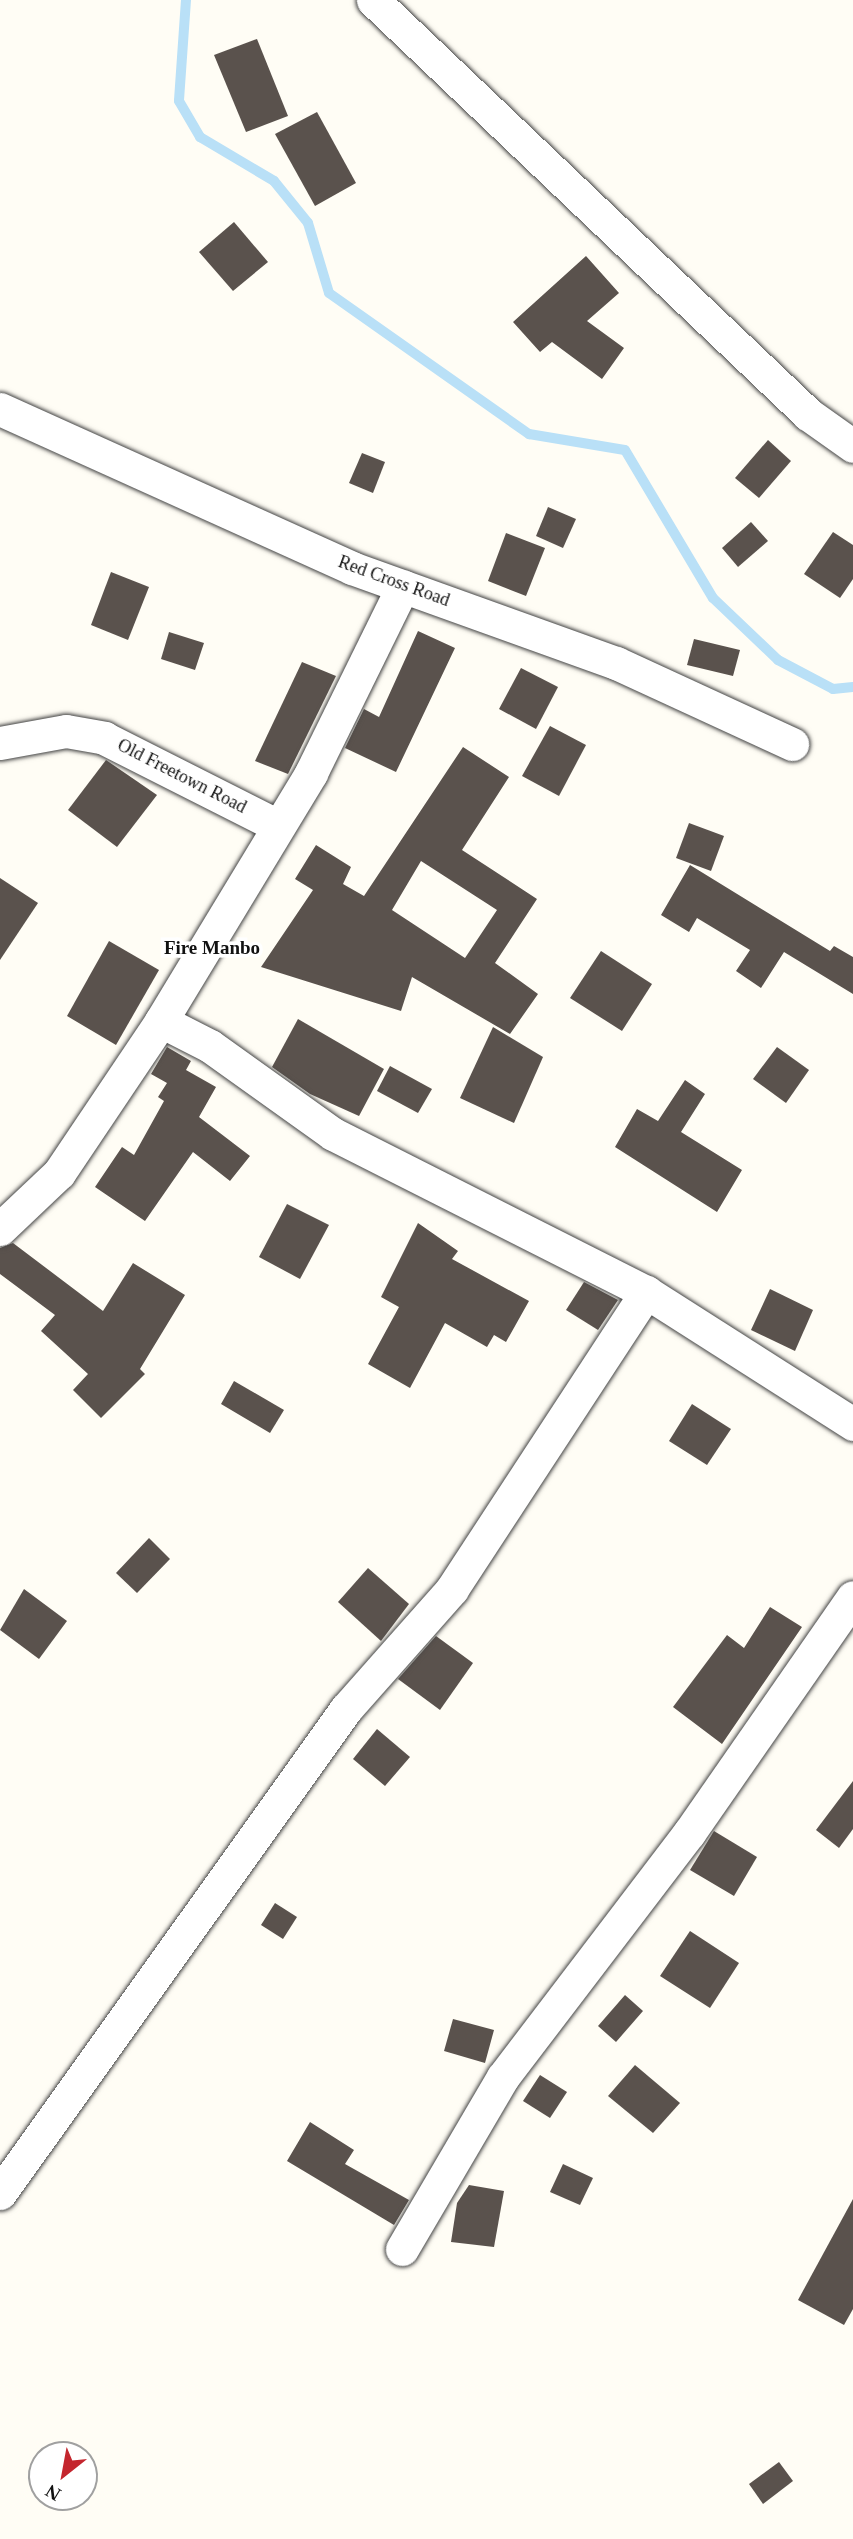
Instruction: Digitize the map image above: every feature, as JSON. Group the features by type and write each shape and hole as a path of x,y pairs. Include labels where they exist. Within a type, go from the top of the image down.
{"street":[{"path":"373,0 808,414 853,446"},
{"name":"Red Cross Road","path":"0,410 403,586 616,663 792,744"},
{"path":"0,1229 59,1173 161,1021 278,826 403,586"},
{"name":"Old Freetown Road","path":"0,743 66,731 104,738 278,826"},
{"path":"161,1021 210,1046 333,1134 646,1293 853,1424"},
{"path":"0,2193 346,1709 452,1589 646,1293"},
{"path":"402,2249 503,2077 689,1833 853,1597"}],"building":[{"path":"257,39 288,116 246,132 214,55"},
{"path":"317,112 356,183 315,206 275,134"},
{"path":"234,222 268,262 233,291 199,252"},
{"path":"586,256 619,293 587,321 624,348 602,379 552,342 540,352 513,322"},
{"path":"768,440 791,461 759,498 735,478"},
{"path":"362,453 385,462 373,493 349,483"},
{"path":"548,507 576,519 563,548 536,536"},
{"path":"751,522 768,541 738,567 722,548"},
{"path":"833,532 853,545 853,579 840,598 804,574"},
{"path":"506,533 545,548 526,596 488,581"},
{"path":"111,572 149,587 128,640 91,625"},
{"path":"418,631 455,648 396,772 345,748 364,709 379,717"},
{"path":"169,632 204,643 195,670 161,659"},
{"path":"694,639 740,650 733,676 687,665"},
{"path":"302,662 336,676 288,774 255,761"},
{"path":"521,668 558,687 536,729 499,709"},
{"path":"550,726 586,745 559,796 522,776"},
{"path":"463,747 509,777 462,850 537,899 495,963 538,994 510,1034 412,977 401,1011 261,967 313,890 295,879 316,845 351,867 343,884 364,896","holes":["421,861 497,910 465,958 392,910"]},
{"path":"106,760 157,795 117,847 68,810"},
{"path":"689,823 724,836 711,871 676,858"},
{"path":"690,865 830,951 834,946 853,957 853,994 784,952 761,988 736,971 750,950 697,918 689,932 661,915"},
{"path":"0,878 38,903 0,960"},
{"path":"109,941 159,970 116,1045 67,1016"},
{"path":"601,951 652,984 622,1031 570,998"},
{"path":"298,1019 384,1069 359,1116 310,1094 272,1067"},
{"path":"493,1027 543,1057 514,1123 460,1098"},
{"path":"167,1047 191,1061 186,1070 216,1087 199,1117 250,1156 230,1181 193,1152 145,1221 95,1187 122,1147 134,1155 164,1101 158,1097 167,1083 151,1074"},
{"path":"777,1047 809,1070 786,1103 753,1079"},
{"path":"390,1066 432,1089 418,1113 377,1091"},
{"path":"685,1080 705,1094 681,1132 742,1170 717,1212 615,1147 637,1109 658,1121"},
{"path":"287,1204 329,1225 300,1279 259,1257"},
{"path":"418,1223 458,1251 452,1259 529,1301 506,1342 494,1335 487,1347 445,1323 410,1388 368,1364 399,1307 381,1297"},
{"path":"13,1243 103,1311 133,1263 185,1295 140,1369 145,1374 101,1418 73,1390 88,1374 41,1331 55,1315 0,1274 0,1248"},
{"path":"584,1282 618,1300 598,1330 566,1310"},
{"path":"770,1289 813,1310 795,1351 751,1330"},
{"path":"234,1381 284,1410 270,1433 221,1404"},
{"path":"692,1404 731,1429 707,1465 669,1441"},
{"path":"149,1538 170,1559 137,1593 116,1573"},
{"path":"368,1568 409,1604 381,1641 338,1602"},
{"path":"24,1589 67,1621 39,1659 0,1630"},
{"path":"770,1607 802,1627 722,1744 673,1707 727,1635 744,1648"},
{"path":"436,1636 473,1663 440,1710 398,1679"},
{"path":"377,1729 410,1757 385,1786 353,1759"},
{"path":"853,1781 853,1829 839,1848 816,1830"},
{"path":"714,1831 757,1857 734,1896 690,1870"},
{"path":"275,1903 297,1917 283,1939 261,1925"},
{"path":"690,1931 739,1963 710,2008 660,1976"},
{"path":"625,1995 643,2011 616,2042 598,2026"},
{"path":"453,2019 494,2030 485,2063 444,2051"},
{"path":"635,2065 680,2103 653,2133 608,2096"},
{"path":"540,2075 567,2092 550,2118 523,2101"},
{"path":"310,2122 354,2150 345,2164 409,2200 394,2225 287,2161"},
{"path":"563,2164 593,2178 580,2205 550,2192"},
{"path":"469,2185 504,2191 494,2247 451,2242 457,2203"},
{"path":"853,2199 853,2309 844,2325 798,2300"},
{"path":"779,2462 793,2481 763,2504 749,2484"}],"waterway":[{"path":"186,0 179,101 200,137 274,181 308,223 329,293 529,434 625,450 713,598 778,660 833,689 853,687"}],"district":[{"name":"Fire Manbo","path":"212,948"}]}
